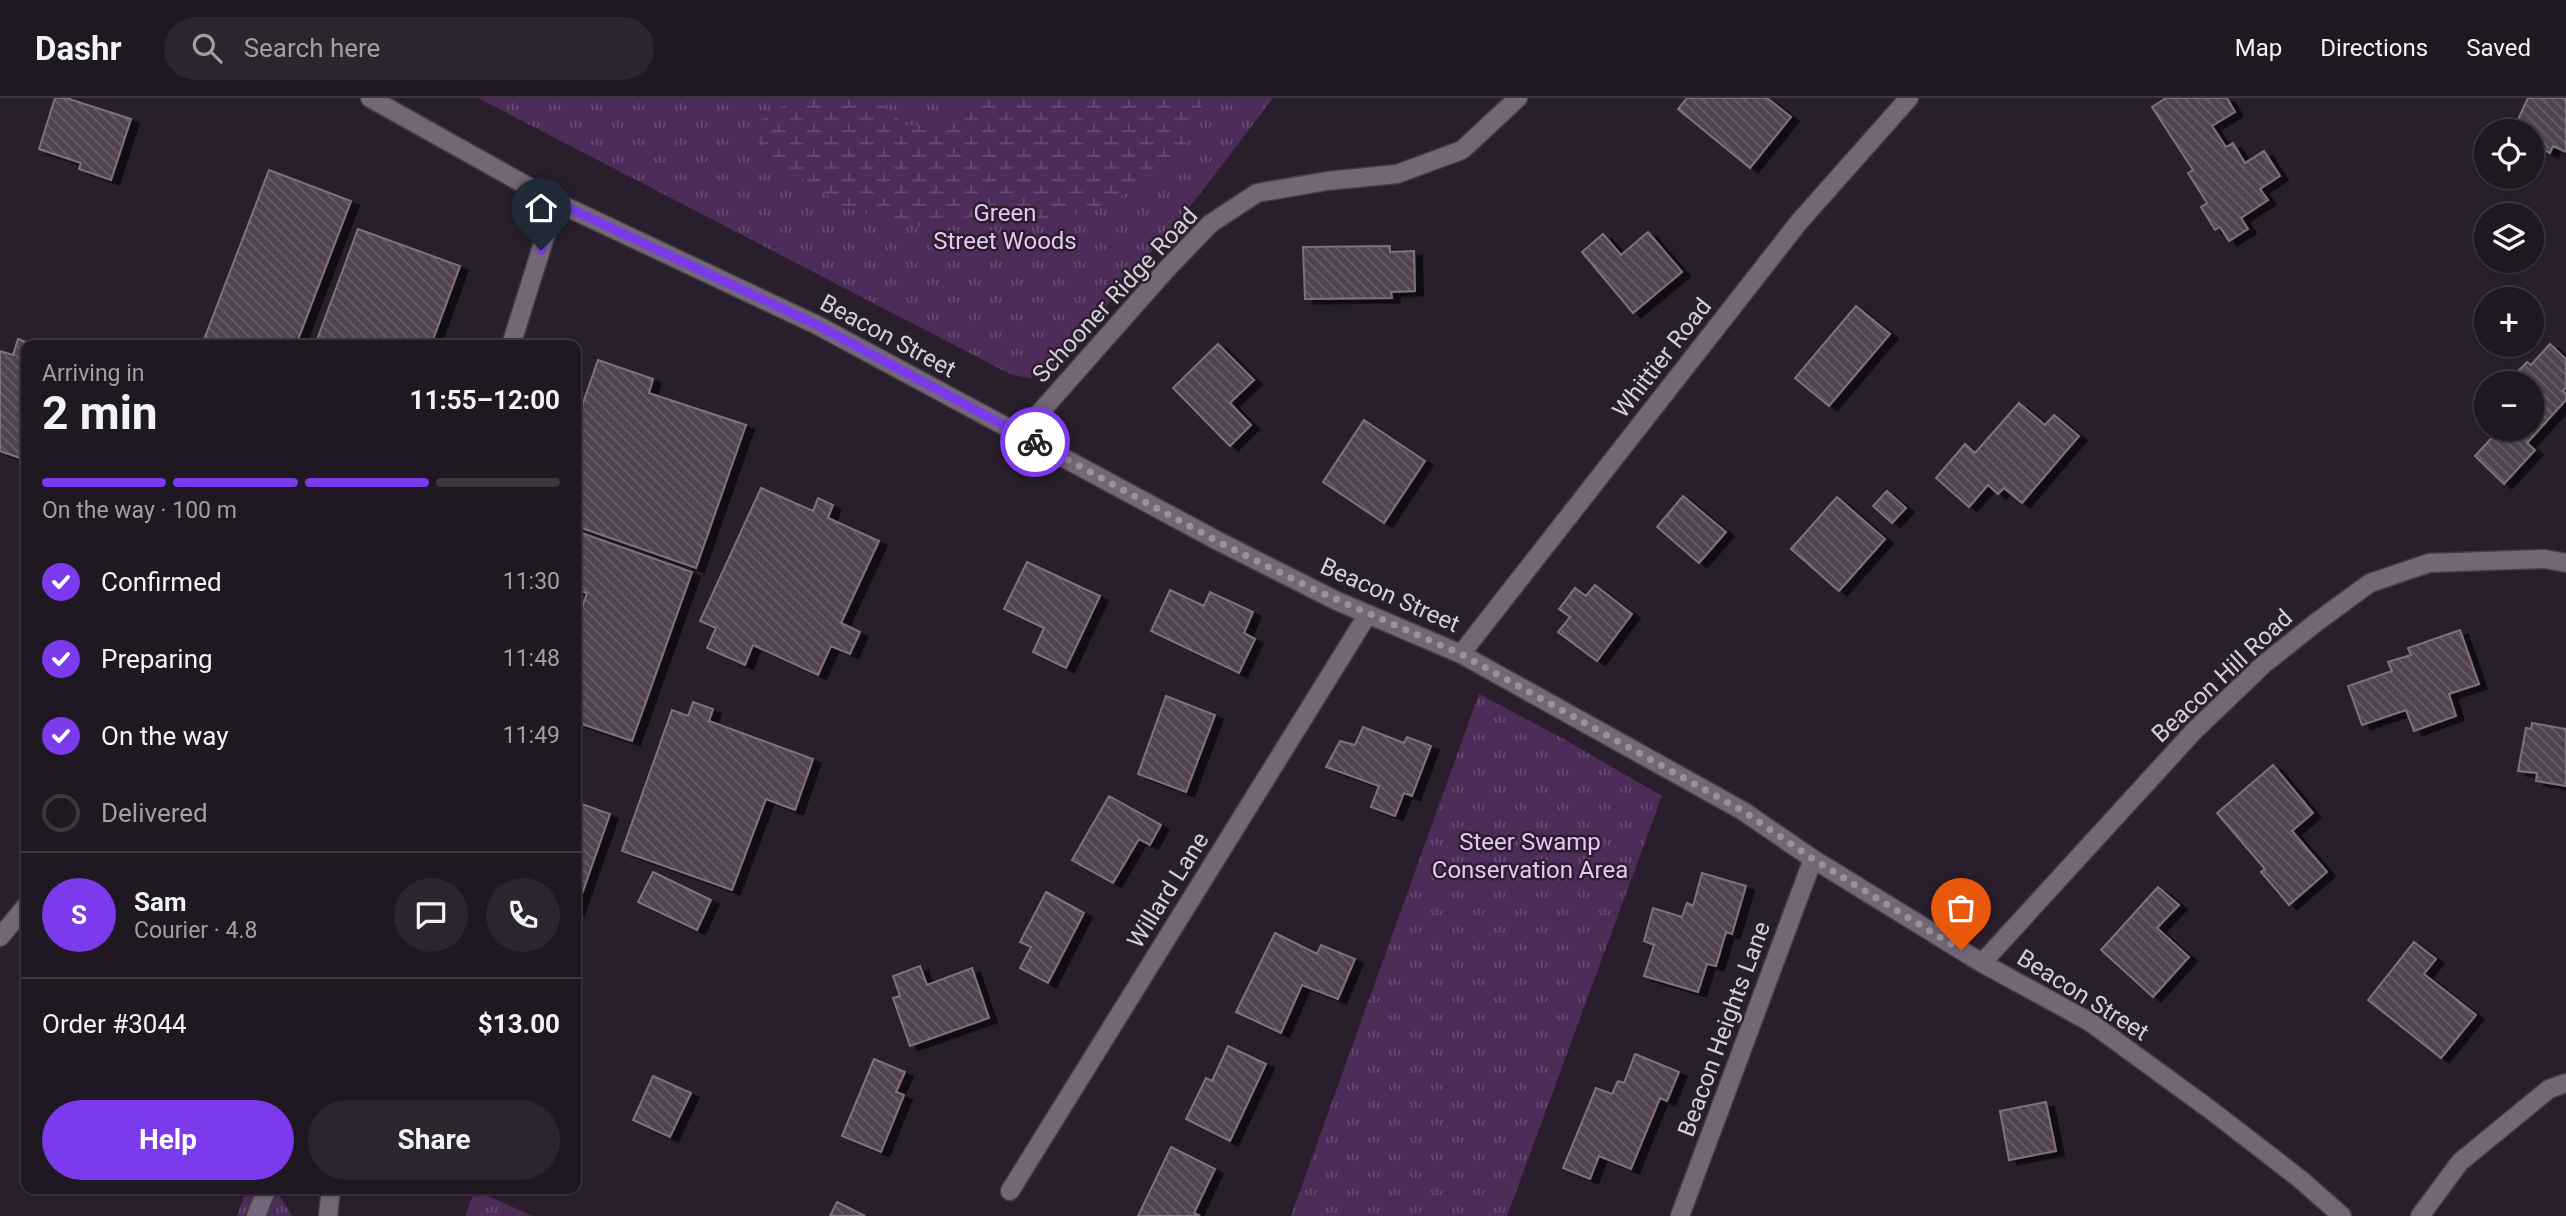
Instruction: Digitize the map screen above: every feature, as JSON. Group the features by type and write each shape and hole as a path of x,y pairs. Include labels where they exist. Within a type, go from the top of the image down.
{"street":[{"name":"Beacon Street","path":"370,98 556,202 817,325 1217,541 1368,614 1461,654 1743,811 1813,859 1982,963 2090,1022 2300,1179 2342,1216"},
{"name":"Schooner Ridge Road","path":"1021,434 1210,224 1257,193 1327,181 1397,174 1462,150 1518,98"},
{"name":"Whittier Road","path":"1461,654 1799,222 1909,98"},
{"path":"513,340 556,202"},
{"name":"Beacon Hill Road","path":"1982,963 2194,731 2264,664 2371,583 2429,563 2545,559 2566,563"},
{"name":"Willard Lane","path":"1010,1191 1368,614"},
{"name":"Beacon Heights Lane","path":"1680,1216 1813,859"},
{"path":"0,938 21,912"},
{"path":"0,938 21,928"},
{"path":"2420,1216 2460,1163 2549,1089 2566,1083"},
{"path":"256,1216 265,1194"},
{"path":"328,1216 330,1194"}],"green space":[{"name":"Green Street Woods","path":"478,98 1273,98 1200,194 1057,365 1031,378 1012,375"},
{"path":"808,98 874,98 905,125 941,125 978,98 1202,98 1201,111 1179,160 1108,205 1052,221 1005,216 971,217 924,228 848,209 778,162 748,128 781,107"},
{"name":"Steer Swamp Conservation Area","path":"1479,694 1662,796 1507,1216 1291,1216"},
{"path":"245,1194 279,1194 292,1216 237,1216"},
{"path":"473,1194 484,1194 532,1216 465,1216"}],"building":[{"path":"55,98 66,98 131,119 111,180 79,169 81,163 39,149"},
{"path":"1687,98 1767,98 1791,117 1750,168 1678,109"},
{"path":"2166,98 2227,98 2235,112 2212,126 2226,147 2233,143 2245,163 2264,151 2280,176 2260,189 2268,200 2241,218 2248,229 2229,241 2220,227 2215,230 2201,207 2207,203 2188,173 2193,170 2152,107"},
{"path":"2528,98 2566,98 2566,152 2553,146 2550,153 2544,150 2544,119 2518,119"},
{"path":"269,170 351,201 298,340 204,340"},
{"path":"358,229 460,266 433,340 317,340"},
{"path":"1648,232 1682,272 1633,313 1582,252 1603,234 1621,255"},
{"path":"1390,246 1390,252 1414,251 1415,291 1391,292 1392,298 1305,299 1303,247"},
{"path":"1856,306 1890,334 1829,406 1795,378"},
{"path":"18,339 21,340 21,458 0,451 0,351 13,355"},
{"path":"1218,344 1254,380 1230,403 1251,425 1230,446 1173,388"},
{"path":"2550,344 2566,359 2566,387 2563,391 2566,400 2544,424 2544,371 2518,371 2527,362 2531,365 2538,357 2544,357 2544,351"},
{"path":"598,360 653,379 649,393 746,425 696,568 581,528 581,409"},
{"path":"2019,403 2045,425 2054,415 2079,436 2022,503 2004,488 1998,494 1988,485 1969,507 1936,478 1965,444 1975,453"},
{"path":"1364,420 1425,461 1384,523 1323,482"},
{"path":"2489,441 2529,441 2527,443 2535,450 2504,484 2475,456"},
{"path":"761,488 813,511 818,498 833,505 828,518 879,541 841,623 860,632 850,654 831,646 818,675 753,645 745,665 707,648 716,628 700,621"},
{"path":"1887,491 1906,508 1892,523 1873,506"},
{"path":"1683,496 1726,532 1699,563 1657,527"},
{"path":"1837,497 1885,539 1839,591 1791,549"},
{"path":"581,533 692,572 632,741 581,724 581,610 587,593 581,591"},
{"path":"1027,562 1100,596 1066,668 1033,652 1044,628 1004,609"},
{"path":"1595,585 1632,614 1597,661 1558,632 1570,617 1559,609 1575,588 1586,596"},
{"path":"1170,590 1204,606 1210,592 1253,612 1244,633 1255,639 1239,673 1151,631"},
{"path":"2460,630 2479,684 2449,694 2456,716 2414,731 2406,710 2362,725 2348,686 2392,671 2388,662 2411,655 2408,648"},
{"path":"1166,696 1215,715 1186,792 1138,774"},
{"path":"693,702 713,709 709,721 813,759 795,810 766,799 732,890 622,851 672,710 688,716"},
{"path":"2532,723 2566,729 2566,786 2536,781 2537,773 2518,771 2526,728 2531,729"},
{"path":"1363,727 1404,743 1407,737 1431,746 1412,796 1404,793 1395,816 1371,807 1379,786 1326,767 1340,741 1355,745"},
{"path":"2273,765 2313,813 2292,831 2327,872 2289,905 2261,872 2265,869 2217,813"},
{"path":"1109,796 1161,825 1150,845 1139,839 1113,883 1072,860"},
{"path":"581,804 610,814 581,897"},
{"path":"653,872 711,900 697,930 638,902"},
{"path":"1702,873 1746,886 1732,934 1726,932 1716,966 1707,964 1698,992 1644,976 1654,945 1644,941 1653,908 1682,917 1687,903 1693,906"},
{"path":"2158,887 2179,905 2157,928 2189,957 2153,997 2101,950"},
{"path":"1046,892 1084,913 1048,983 1020,968 1031,947 1020,942"},
{"path":"1275,933 1317,954 1321,945 1355,959 1338,999 1302,985 1281,1033 1236,1012"},
{"path":"2414,942 2436,959 2424,974 2476,1015 2441,1058 2368,1000"},
{"path":"920,966 927,985 972,968 989,1018 910,1046 893,998 900,996 893,976"},
{"path":"1228,1046 1266,1064 1230,1141 1186,1119 1206,1078 1212,1081"},
{"path":"1635,1054 1679,1072 1667,1101 1660,1098 1631,1169 1599,1156 1590,1179 1563,1168 1596,1088 1612,1094 1618,1081 1624,1083"},
{"path":"874,1059 905,1072 896,1092 904,1095 881,1152 842,1136"},
{"path":"653,1076 691,1093 670,1137 633,1120"},
{"path":"2046,1102 2056,1151 2009,1160 2000,1111"},
{"path":"1171,1147 1215,1169 1194,1213 1200,1216 1138,1216"},
{"path":"837,1202 865,1216 830,1216"}],"way so far":[{"path":"1035,442 1217,541 1337,601 1461,654 1743,811 1813,859 1961,950"}],"route":[{"path":"541,250 556,202 817,325 1035,442"}]}
